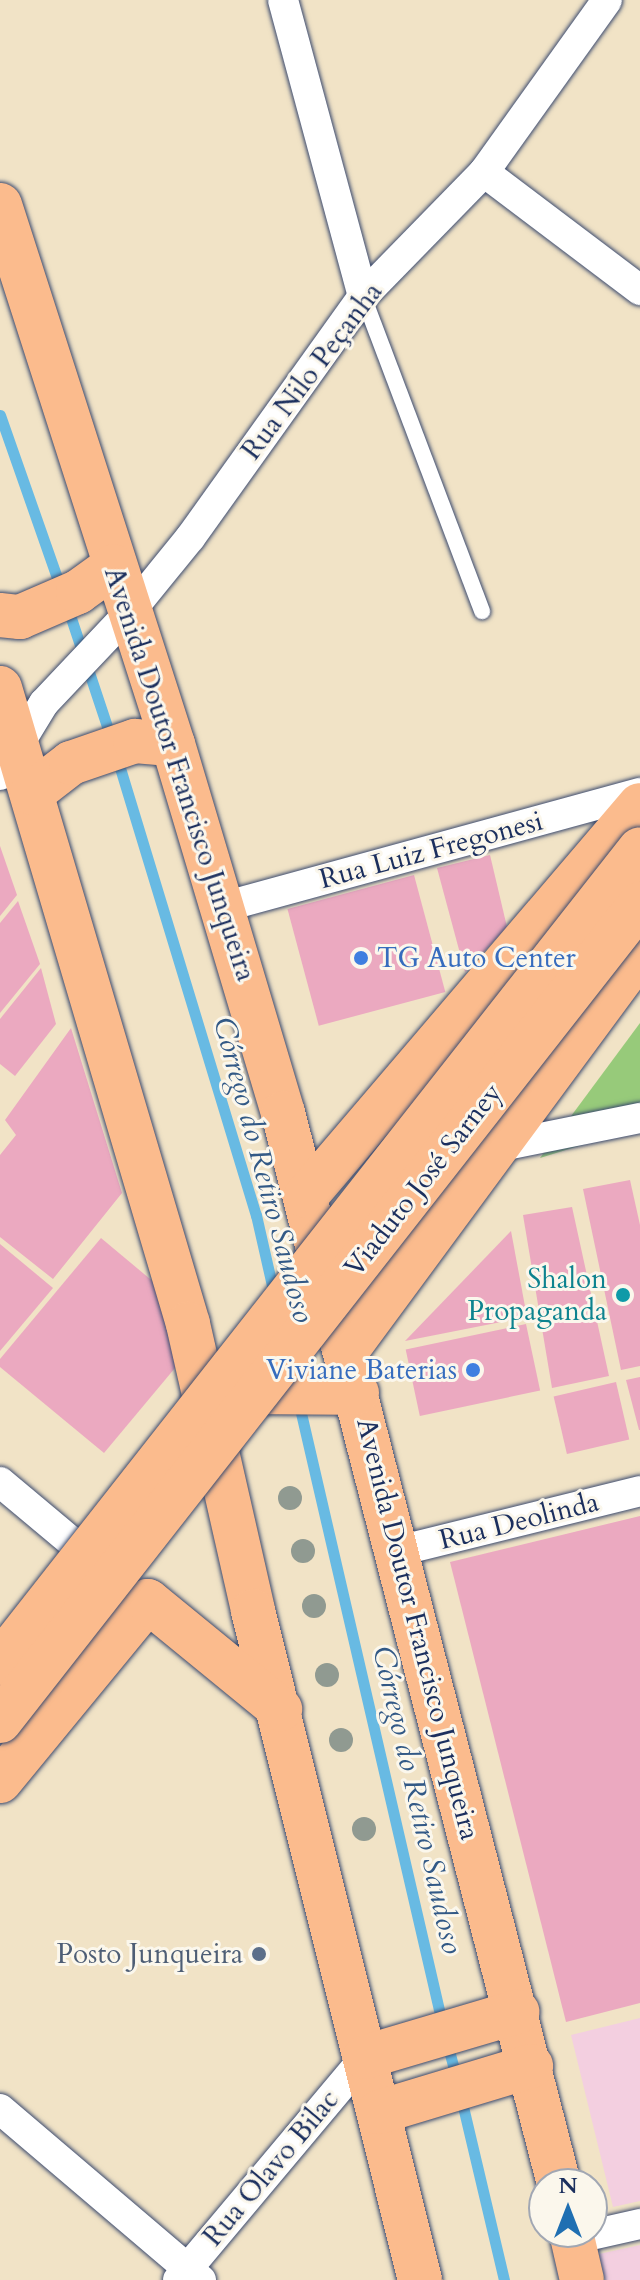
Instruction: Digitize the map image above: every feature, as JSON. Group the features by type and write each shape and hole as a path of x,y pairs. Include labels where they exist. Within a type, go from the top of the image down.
{"main road":[{"name":"Avenida Doutor Francisco Junqueira","path":"0,205 129,613 154,742 223,907 306,1196 347,1350 337,1392 398,1551 516,2070 553,2168"},
{"path":"10,616 78,592 114,566"},
{"path":"0,688 17,770 204,1333 202,1395 280,1709 393,2107 420,2280"},
{"path":"17,770 71,763 154,742"},
{"path":"306,1196 640,805"},
{"name":"Viaduto José Sarney","path":"0,1663 640,849"},
{"name":"Viaduto José Sarney","path":"0,1721 640,904"},
{"path":"204,1333 302,1351 347,1350 640,952"},
{"path":"0,1629 202,1395 245,1390 337,1392"},
{"path":"0,1781 148,1601 280,1709"},
{"path":"379,2052 504,2016"},
{"path":"393,2107 516,2070"}],"street":[{"path":"283,0 363,296"},
{"name":"Rua Nilo Peçanha","path":"17,770 44,703 96,643 129,613 190,538 363,296 484,172 607,0"},
{"path":"484,172 640,290"},
{"name":"Rua Luiz Fregonesi","path":"223,907 640,793"},
{"path":"380,1112 492,1152 640,1118"},
{"path":"0,1482 148,1601"},
{"name":"Rua Deolinda","path":"398,1551 640,1491"},
{"name":"Rua Olavo Bilac","path":"188,2276 379,2052"},
{"path":"0,2109 188,2276"},
{"path":"575,2250 640,2224"}],"lane":[{"path":"363,296 482,611"}],"shaded area":[{"path":"640,2018 640,2201 613,2207 608,2168 603,2168 571,2035"},
{"path":"640,2245 640,2280 605,2280 599,2254"}],"green space":[{"path":"640,1023 640,1127 540,1158"}],"building":[{"path":"0,846 17,895 0,916"},
{"path":"490,855 507,927 465,972 437,868"},
{"path":"414,875 445,992 319,1026 287,909"},
{"path":"18,901 40,964 0,1013 0,923"},
{"path":"41,968 56,1024 15,1076 0,1064 0,1019"},
{"path":"71,1028 122,1193 53,1279 0,1237 0,1155 16,1135 5,1120"},
{"name":"Shalon Propaganda","path":"630,1180 640,1225 640,1366 621,1370 583,1189"},
{"path":"572,1207 609,1376 552,1388 523,1215"},
{"path":"511,1231 527,1317 405,1341"},
{"path":"101,1238 180,1304 190,1350 104,1453 0,1367 0,1359"},
{"path":"0,1244 53,1288 0,1351"},
{"name":"Viviane Baterias","path":"526,1324 540,1391 420,1416 406,1350"},
{"path":"640,1377 640,1430 639,1430 626,1380"},
{"path":"616,1382 629,1439 567,1454 554,1396"},
{"path":"640,1516 640,2003 566,2022 450,1562"}],"waterway":[{"name":"Córrego do Retiro Saudoso","path":"0,415 61,589"},
{"name":"Córrego do Retiro Saudoso","path":"67,606 112,741"},
{"name":"Córrego do Retiro Saudoso","path":"117,758 256,1215 274,1294"},
{"name":"Córrego do Retiro Saudoso","path":"298,1400 443,2027"},
{"name":"Córrego do Retiro Saudoso","path":"447,2043 457,2081"},
{"name":"Córrego do Retiro Saudoso","path":"461,2098 504,2280"}],"place":[{"name":"TG Auto Center","path":"361,958"},
{"name":"Shalon Propaganda","path":"623,1295"},
{"name":"Viviane Baterias","path":"473,1370"},
{"name":"Posto Junqueira","path":"259,1954"}]}
